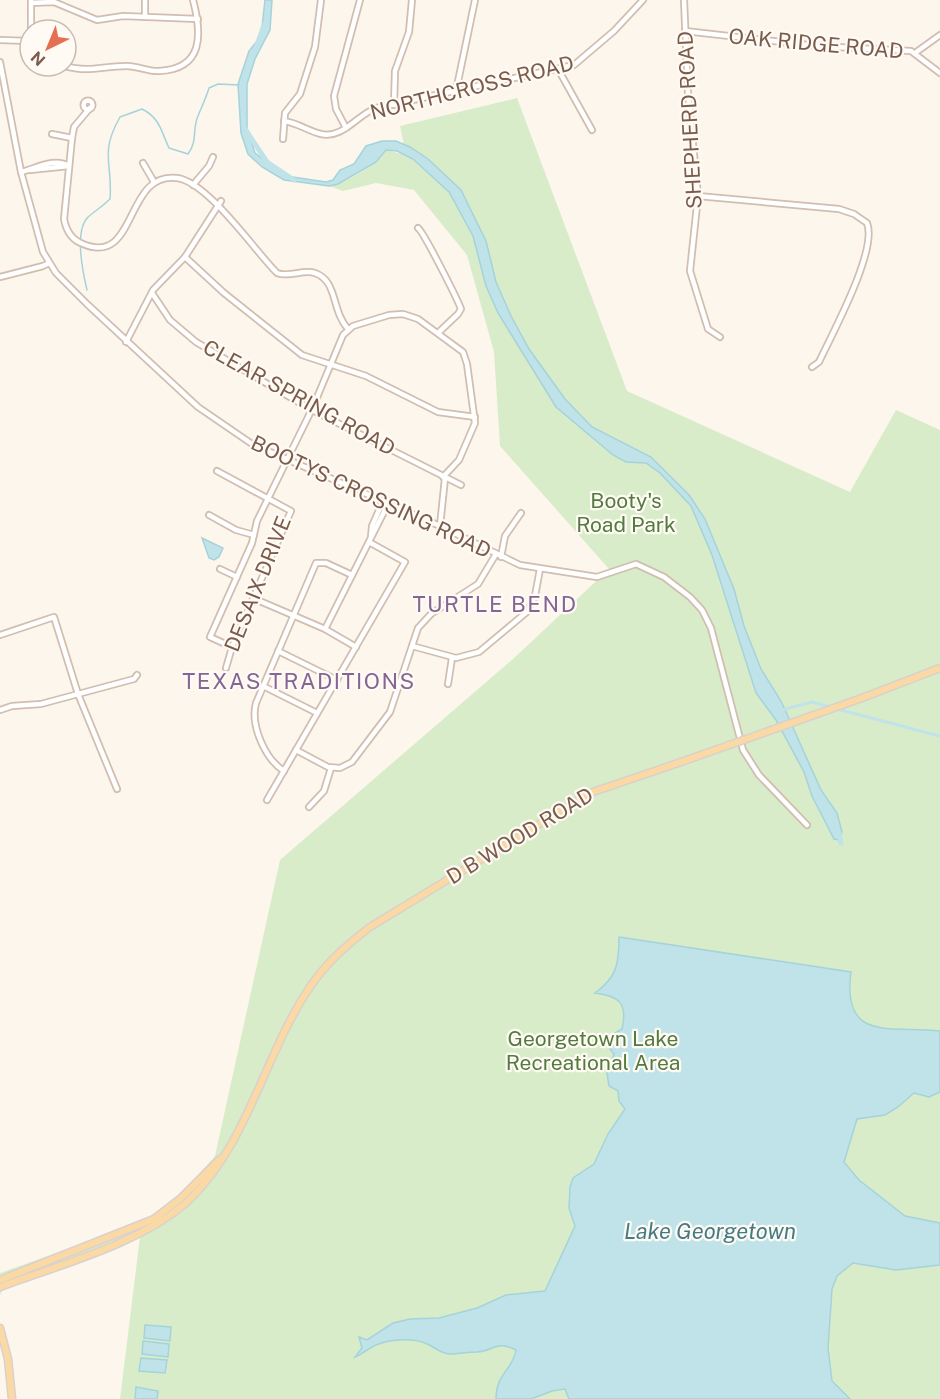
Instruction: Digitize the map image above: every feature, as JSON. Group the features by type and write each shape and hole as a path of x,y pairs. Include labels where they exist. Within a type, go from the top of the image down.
{"main road":[{"name":"D B WOOD ROAD","path":"0,1287 155,1222 193,1191 220,1159 237,1132 311,984 341,950 370,927 590,793 862,698 940,668"},
{"name":"D B WOOD ROAD","path":"0,1280 60,1261"},
{"path":"0,1328 8,1359 12,1399"}],"street":[{"path":"145,0 145,17"},
{"path":"78,69 85,71 112,66 133,66 158,72 185,65 193,56 200,30 194,0"},
{"path":"283,139 285,113 300,94 315,47 321,0"},
{"path":"346,128 336,109 334,96 360,0"},
{"path":"394,105 395,72 409,32 411,0"},
{"path":"456,91 475,0"},
{"name":"NORTHCROSS ROAD","path":"284,121 321,134 337,134 370,111 558,69 583,59 620,26 643,0"},
{"name":"SHEPHERD ROAD","path":"684,0 698,196 690,277 708,329 720,337"},
{"path":"31,18 31,1 54,2 97,20 123,16 198,19"},
{"name":"OAK RIDGE ROAD","path":"685,31 818,46 915,52 940,74"},
{"path":"915,52 940,34"},
{"path":"0,40 18,41"},
{"name":"BOOTYS CROSSING ROAD","path":"0,62 21,172 36,233 49,263 61,278 126,342 217,421 252,444 440,526 520,565 601,577 626,565 640,564 664,577 693,600 711,628 747,757 759,775 807,825"},
{"path":"558,69 592,130"},
{"path":"90,108 74,127 69,166 64,219 67,229 76,240 86,245 105,246 119,238 141,195 154,182 176,178 193,185 219,204 277,273 283,275 311,272 325,279 332,290 337,314 348,329"},
{"path":"51,134 72,138"},
{"path":"193,185 209,166 213,157"},
{"path":"21,172 56,163 69,166"},
{"path":"143,163 154,182"},
{"path":"698,196 839,209 854,214 867,223 870,241 859,273 819,362 812,367"},
{"path":"126,342 152,293 185,257 219,204"},
{"path":"418,228 424,234 461,309 459,314 438,333"},
{"path":"185,257 224,293 295,351 307,358 366,375 438,412 475,417"},
{"path":"0,277 43,267 49,263"},
{"name":"CLEAR SPRING ROAD","path":"152,293 170,320 188,336 312,410 461,485"},
{"path":"232,647 210,637 237,577 254,535 257,521 312,410 348,329 389,315 403,314 418,319 458,346 465,357 475,417 462,455 444,477 440,526"},
{"name":"DESAIX DRIVE","path":"217,471 291,511 255,599 232,647 226,668"},
{"path":"370,539 372,526 382,501"},
{"path":"325,629 388,504"},
{"path":"296,750 331,768 352,762 388,717 415,633 425,619 478,584 498,555 505,536 521,513"},
{"path":"209,515 236,530 254,535"},
{"path":"267,800 405,562 370,539"},
{"path":"360,546 365,549"},
{"path":"284,771 268,756 255,718 255,708 293,615 318,562 352,575"},
{"path":"220,569 237,577"},
{"path":"412,646 452,658 467,657 479,652 528,611 535,596 540,569"},
{"path":"255,599 325,629 356,647"},
{"path":"0,635 54,617 78,694 117,789"},
{"path":"278,651 337,680"},
{"path":"448,684 452,658"},
{"path":"0,710 41,704 134,679 137,675"},
{"path":"263,686 317,713"},
{"path":"309,807 324,791 331,768"}],"green space":[{"name":"Georgetown Lake Recreational Area","path":"517,98 627,391 850,492 896,410 940,430 940,1399 120,1399 140,1237 4,1287 0,1295 0,1273 140,1223 181,1195 215,1156 280,860 513,659 609,569 500,446 494,352 467,255 414,190 376,183 343,191 329,186 360,172 386,150 406,155 400,126"}],"water":[{"path":"265,0 272,0 270,30 255,59 247,84 247,128 255,153 286,176 326,182 333,180 340,170 354,164 366,146 382,141 396,141 428,159 461,190 486,241 496,282 511,316 529,349 565,399 592,427 651,457 689,495 705,519 734,589 744,626 761,669 781,701 821,790 837,813 842,832 839,840 834,839 812,796 804,772 776,720 756,693 712,555 691,506 660,473 646,463 626,462 613,455 556,407 498,313 486,286 473,236 449,192 413,159 397,151 386,150 376,162 338,184 329,186 284,180 262,167 248,154 241,133 238,84 249,51 261,36"},
{"path":"202,538 223,548 219,557 214,560 209,558"},
{"name":"Lake Georgetown","path":"619,937 851,972 850,995 854,1011 862,1021 889,1029 940,1031 940,1092 929,1097 914,1093 885,1115 857,1119 844,1162 859,1180 905,1216 940,1223 940,1265 896,1270 853,1263 837,1276 832,1289 828,1348 832,1381 850,1399 569,1399 565,1389 531,1399 496,1399 499,1383 512,1362 516,1350 509,1347 499,1346 483,1351 450,1354 420,1341 402,1340 376,1345 355,1357 362,1348 359,1337 367,1340 393,1323 410,1319 439,1318 477,1308 506,1295 545,1291 575,1226 569,1208 573,1178 594,1164 608,1134 625,1109 619,1101 618,1091 609,1086 607,1073 614,1054 603,1040 622,1029 624,1013 620,1002 616,999 595,993 608,981 615,969"},
{"path":"145,1325 171,1327 170,1341 144,1338"},
{"path":"143,1341 169,1344 168,1357 142,1354"},
{"path":"141,1358 167,1360 165,1373 139,1371"},
{"path":"136,1387 158,1391 157,1399 135,1399"}],"waterway":[{"path":"257,45 264,25"},
{"path":"87,290 81,252 81,232 88,217 110,199 108,150 120,117 142,109 153,116 169,148 188,154 193,144 196,121 209,88 218,84 239,85"},
{"path":"245,129 267,162 294,180"},
{"path":"782,710 812,702 831,707"},
{"path":"837,709 940,736"},
{"path":"839,833 841,843"}],"district":[{"name":"TURTLE BEND","path":"495,604"},
{"name":"TEXAS TRADITIONS","path":"299,681"}],"park label":[{"name":"Booty's Road Park","path":"626,513"}]}
